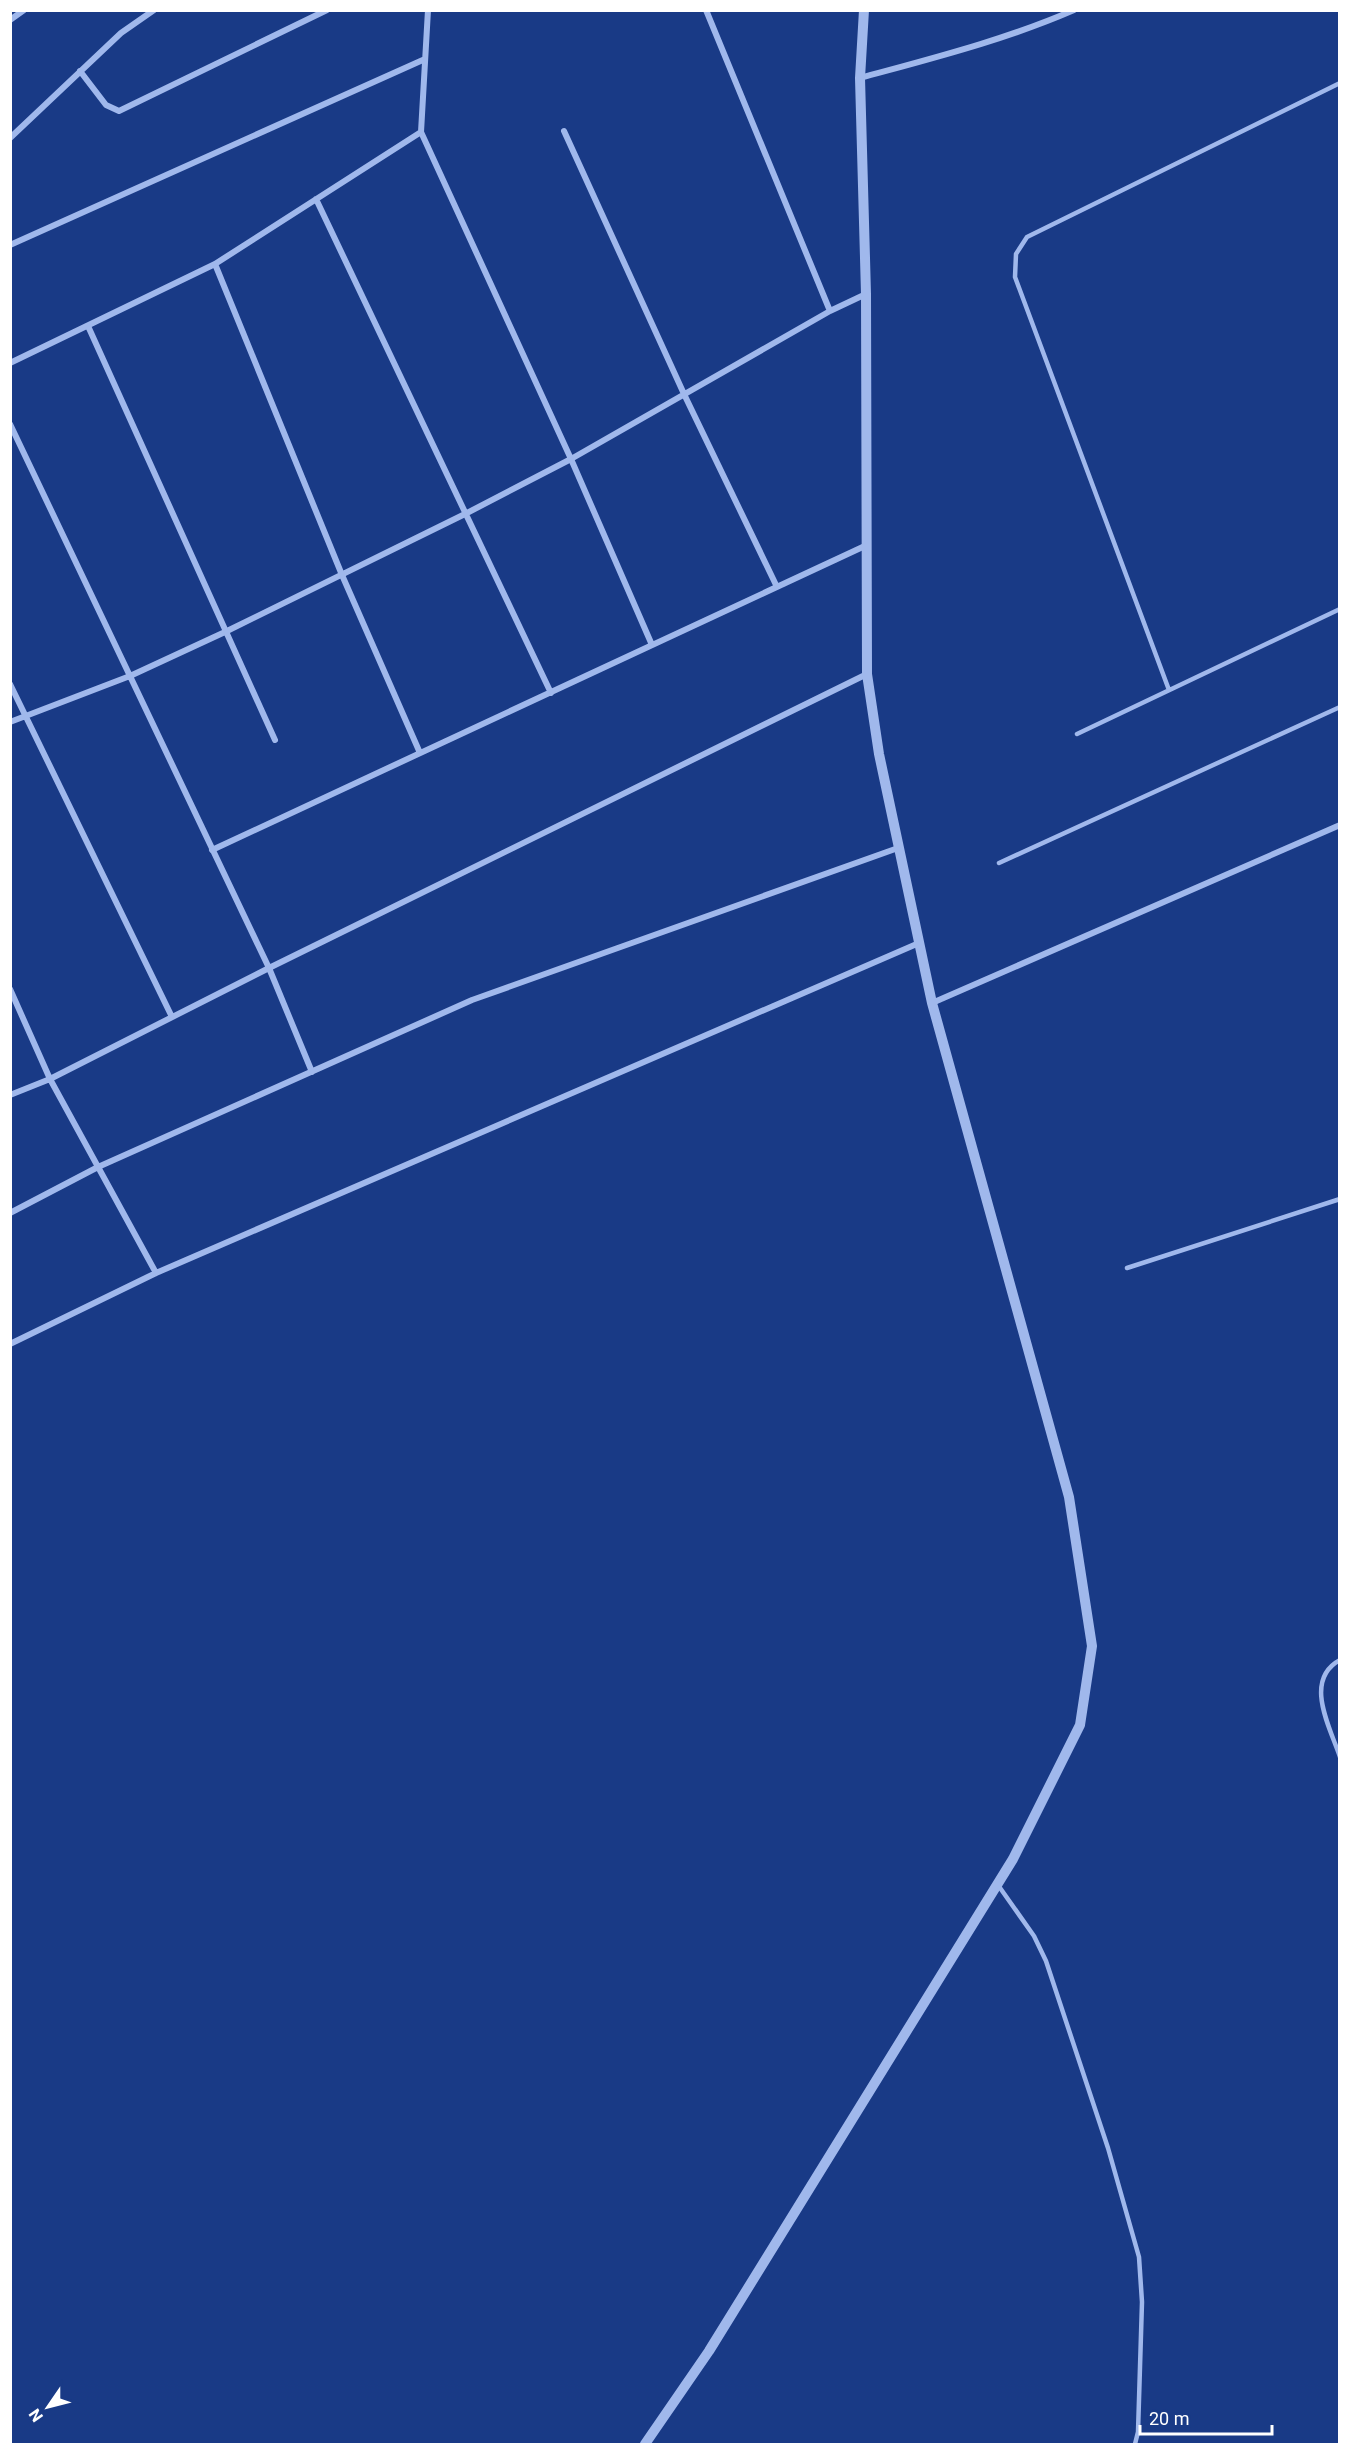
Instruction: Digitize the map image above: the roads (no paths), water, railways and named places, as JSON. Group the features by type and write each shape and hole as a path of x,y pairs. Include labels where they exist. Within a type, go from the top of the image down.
{"street":[{"path":"10,20 24,10"},
{"path":"10,138 121,33 154,10"},
{"path":"80,71 106,105 119,111 327,10"},
{"path":"428,10 421,132 571,459 652,645"},
{"path":"706,10 830,311"},
{"path":"645,2445 709,2351 1013,1859 1080,1725 1092,1646 1070,1497 932,1003 879,754 867,674 866,294 860,78 864,10"},
{"path":"860,78 991,42 1074,10"},
{"path":"10,245 425,59"},
{"path":"564,131 684,394 777,587"},
{"path":"10,363 215,264 421,132"},
{"path":"316,199 550,693"},
{"path":"215,264 342,575 420,753"},
{"path":"10,722 130,676 465,514 571,459 830,311 866,294"},
{"path":"88,326 275,740"},
{"path":"10,424 269,968 312,1072"},
{"path":"212,850 867,545"},
{"path":"10,1095 50,1079 269,968 867,674"},
{"path":"10,684 172,1017"},
{"path":"932,1003 1340,825"},
{"path":"10,1213 98,1167 472,1000 898,848"},
{"path":"10,1344 156,1273 919,943"},
{"path":"10,989 50,1079 156,1273"}],"lane":[{"path":"1169,690 1015,278 1016,254 1027,237 1340,83"},
{"path":"1077,734 1340,609"},
{"path":"999,863 1340,707"},
{"path":"1127,1268 1340,1199"},
{"path":"1340,1660 1331,1665 1320,1686 1320,1699 1340,1757"},
{"path":"998,1884 1034,1936 1046,1961 1108,2148 1139,2257 1142,2302 1138,2432 1135,2445"}]}
